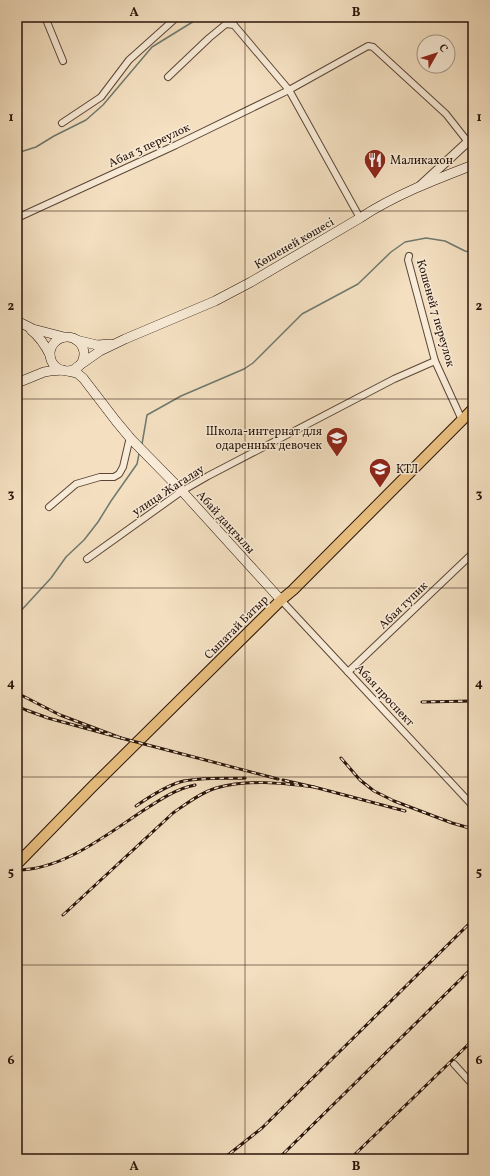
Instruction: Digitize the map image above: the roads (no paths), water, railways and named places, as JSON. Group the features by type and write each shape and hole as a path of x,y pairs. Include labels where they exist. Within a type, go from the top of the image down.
{"main road":[{"name":"Көшеней көшесі","path":"125,339 215,301 251,282 377,207 417,188 473,165"},
{"path":"20,322 33,329 64,337 70,337 97,345 110,344 125,339"},
{"path":"20,322 41,339 46,346 55,366 75,365 86,375 94,391"},
{"path":"36,376 45,369 52,346 55,342 64,337"},
{"path":"75,339 83,348 75,365 77,373 94,391 130,438"},
{"path":"17,383 50,371 75,365 125,339"},
{"name":"Сыпатай Батыр","path":"17,864 92,787 281,600 293,590 473,409"},
{"name":"Абай даңғылы","path":"130,438 182,491 281,600"}],"street":[{"path":"45,17 63,61"},
{"path":"62,123 101,97 130,60 177,17"},
{"path":"168,77 226,24 234,25 289,90 360,218"},
{"name":"Абая 3 переулок","path":"17,218 176,145 289,90 368,46 374,47 446,114 470,140"},
{"path":"417,188 470,140"},
{"name":"Кошеней 7 переулок","path":"409,256 408,260 435,361 462,420"},
{"name":"улица Жагалау","path":"87,559 182,491 394,379 435,361"},
{"path":"49,507 76,484 100,477 114,477 119,474 123,467 130,438"},
{"name":"Абая тупик","path":"348,672 473,553"},
{"name":"Абая проспект","path":"281,600 472,805"},
{"path":"454,1064 473,1085"}],"waterway":[{"path":"17,153 36,147 86,120 103,105 152,47 199,18 204,17"},
{"path":"142,444 147,415 181,396 244,369 253,363 302,314 358,284 391,252 405,242 426,238 445,241 465,251 473,253"},
{"path":"17,615 51,578 66,557 84,540 98,522 137,464 139,454"}],"railway":[{"path":"17,693 60,715 121,738 48,718 17,706"},
{"path":"422,702 473,701"},
{"path":"121,738 278,779"},
{"path":"341,758 360,780 374,791 394,801 452,823 473,829"},
{"path":"136,806 162,789 187,780 245,778"},
{"path":"63,915 173,813 204,793 216,788 240,783 277,783 314,787 283,780"},
{"path":"17,870 34,868 67,858 98,841 167,796 181,789 195,785"},
{"path":"314,787 405,811"},
{"path":"223,1159 262,1128 473,920"},
{"path":"278,1159 473,967"},
{"path":"350,1159 473,1040"}],"place":[{"name":"Маликахон","path":"375,180"},
{"name":"Школа-интернат для одаренных девочек","path":"337,458"},
{"name":"КТЛ","path":"380,488"}]}
